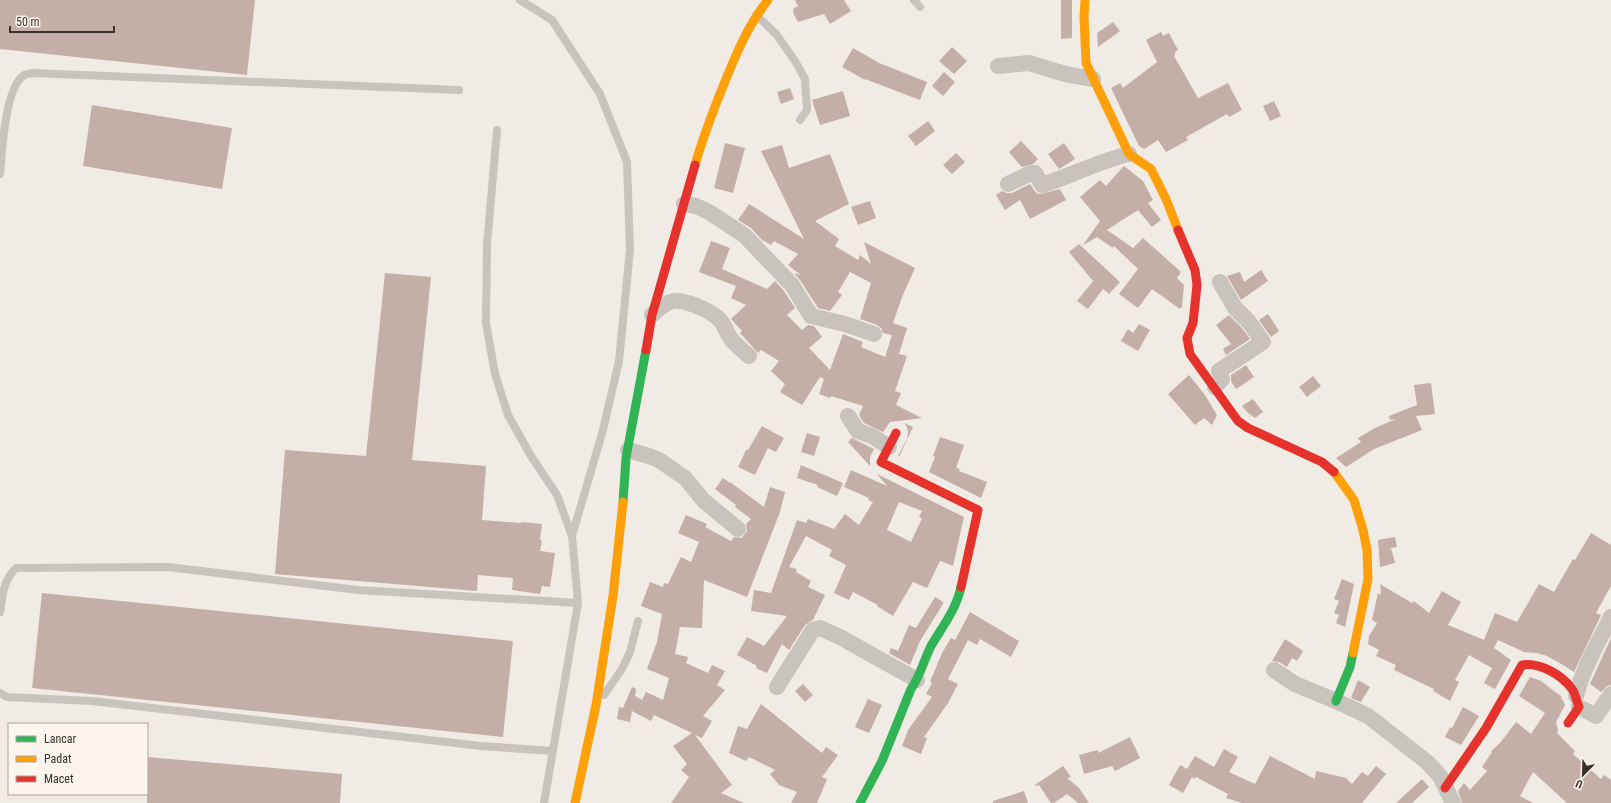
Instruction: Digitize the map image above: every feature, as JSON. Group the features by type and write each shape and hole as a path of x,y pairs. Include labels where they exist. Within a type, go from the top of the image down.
{"street":[{"path":"575,803 596,705 613,596 628,450 652,315 705,130 719,92 736,54 756,15 768,0"},
{"path":"1085,0 1084,17 1086,63 1129,154 1151,169 1166,199 1195,270 1197,285 1193,323 1187,338 1190,354 1238,421 1253,431 1322,462 1346,486 1354,500 1367,550 1368,579 1350,666 1336,701"},
{"path":"998,66 1029,63 1065,74 1093,79"},
{"path":"1008,184 1031,172 1035,173 1042,185 1060,180 1112,158 1129,154"},
{"path":"684,204 696,206 709,212 744,235 792,285 811,316 845,324 874,334"},
{"path":"1215,387 1222,379 1219,371 1263,342 1249,322 1235,308 1220,282"},
{"path":"652,315 666,304 675,301 683,301 698,307 718,318 722,322 731,339 748,356"},
{"path":"848,416 858,431 872,436 893,440 881,462 978,510 960,592 954,609 931,647 917,680 911,689 882,760 860,803"},
{"path":"628,450 659,460 685,478 704,501 738,529"},
{"path":"1568,723 1577,702 1579,684 1590,658 1611,617"},
{"path":"777,687 813,630 820,628 840,637 917,680"},
{"path":"1445,788 1466,761 1478,742 1522,665 1536,665 1564,679 1577,702 1596,716 1611,694"},
{"path":"1274,670 1295,684 1368,716 1417,753 1440,776 1453,803"}],"lane":[{"path":"520,0 552,20 600,94 627,162 630,250 619,361 603,430 572,536"},
{"path":"914,0 920,7"},
{"path":"756,15 776,34 796,61 805,79 807,110 800,120"},
{"path":"0,174 6,116 16,83 24,75 32,73 459,90"},
{"path":"497,130 486,245 486,323 495,374 508,415 531,456 556,494 572,536 578,603 544,803"},
{"path":"0,612 5,583 9,574 16,568 168,567 358,590 578,603"},
{"path":"596,705 622,669 630,652 638,621"},
{"path":"0,693 7,697 92,701 481,746 553,751"}],"building":[{"path":"0,0 255,0 247,75 0,49"},
{"path":"795,0 844,0 851,11 830,24 824,14 798,22 794,15 793,9 798,6"},
{"path":"1061,0 1072,0 1072,38 1061,39"},
{"path":"1113,22 1120,31 1098,47 1097,33"},
{"path":"1161,32 1163,36 1169,33 1178,50 1175,52 1174,56 1198,98 1228,83 1242,110 1229,117 1227,114 1186,137 1188,140 1166,152 1158,140 1144,149 1139,146 1111,88 1120,83 1123,88 1157,62 1146,40"},
{"path":"952,47 967,61 954,74 939,61"},
{"path":"853,48 879,63 927,82 920,100 865,80 842,67"},
{"path":"944,72 955,82 943,96 932,86"},
{"path":"790,88 794,99 781,104 777,92"},
{"path":"843,91 850,116 820,125 812,100"},
{"path":"1274,101 1281,116 1270,121 1263,106"},
{"path":"92,105 232,128 222,189 83,166"},
{"path":"928,121 935,131 916,146 908,136"},
{"path":"1021,141 1038,159 1033,164 1022,167 1009,152"},
{"path":"725,143 745,148 733,193 714,188"},
{"path":"1064,143 1075,159 1059,169 1048,154"},
{"path":"782,145 789,168 830,154 849,204 815,221 839,239 835,246 858,260 860,255 871,264 864,242 915,268 902,297 893,323 907,328 899,354 907,356 895,391 901,393 896,405 922,418 890,422 883,432 864,423 859,415 863,406 831,396 830,398 819,394 824,379 820,377 802,405 780,392 785,384 771,371 779,361 761,350 758,353 740,333 742,331 731,319 746,305 731,298 736,286 699,272 711,241 730,248 722,269 767,289 775,281 784,291 795,308 787,315 802,330 808,325 814,326 822,337 809,348 830,370 843,334 863,342 861,347 885,357 892,335 883,333 881,328 877,325 860,319 871,283 850,272 838,292 842,295 830,311 818,308 794,273 801,275 788,265 798,254 774,241 771,245 762,240 751,228 738,220 749,204 804,239 761,151"},
{"path":"956,153 965,162 952,174 943,165"},
{"path":"1124,166 1143,181 1153,200 1148,203 1161,220 1152,227 1138,210 1107,230 1133,248 1143,238 1181,272 1177,278 1184,285 1182,307 1180,309 1152,289 1138,308 1119,294 1138,269 1114,246 1113,248 1097,237 1083,245 1100,221 1080,197 1100,180 1106,186"},
{"path":"1030,184 1036,193 1040,194 1060,189 1066,200 1030,219 1020,200 1005,210 996,195 1002,191 1012,193"},
{"path":"870,201 876,218 858,225 851,207"},
{"path":"1079,244 1120,282 1109,294 1103,289 1088,309 1077,301 1093,281 1069,252"},
{"path":"1261,270 1268,281 1241,300 1227,276 1240,272 1244,282"},
{"path":"385,273 431,277 412,460 486,466 482,520 542,524 540,540 542,541 540,551 555,553 550,587 542,586 540,594 512,590 513,578 478,575 477,591 275,574 285,450 366,456"},
{"path":"1268,314 1279,331 1271,337 1259,320"},
{"path":"1229,315 1242,328 1250,339 1226,355 1223,349 1231,344 1216,325"},
{"path":"1139,324 1150,330 1138,351 1121,341 1128,329 1133,333"},
{"path":"1246,365 1254,377 1236,389 1231,381 1231,375"},
{"path":"1189,375 1205,395 1217,415 1212,425 1204,418 1195,425 1168,394"},
{"path":"1313,376 1321,386 1307,397 1299,387"},
{"path":"1431,383 1435,414 1416,416 1422,430 1374,449 1346,467 1336,458 1361,442 1358,438 1375,428 1396,419 1390,420 1389,416 1417,405 1414,385"},
{"path":"1253,399 1263,412 1255,418 1242,406"},
{"path":"904,423 913,427 899,457 898,456 907,439 908,433 907,427"},
{"path":"762,426 784,438 776,452 768,448 755,475 738,467 746,450 748,450"},
{"path":"807,433 820,437 814,456 801,452"},
{"path":"940,437 964,445 956,468 960,469 959,471 987,482 981,498 929,472 935,457 933,456"},
{"path":"852,438 874,449 870,457 870,466 848,442"},
{"path":"801,465 843,483 837,496 817,487 818,485 797,478"},
{"path":"851,470 887,486 877,474 964,517 953,566 940,561 927,588 913,582 893,616 877,606 878,605 853,592 849,600 834,593 846,565 829,556 832,550 806,536 789,567 797,569 796,572 811,581 808,587 825,595 813,620 805,625 789,650 782,644 767,673 756,668 757,666 737,655 747,637 764,646 787,616 751,611 754,590 771,593 797,520 806,523 808,519 834,529 845,514 859,525 873,502 868,500 869,498 844,487","holes":["899,502 922,511 919,517 922,518 911,542 887,530"]},
{"path":"723,478 764,507 770,487 785,492 780,512 747,597 704,580 702,628 680,627 675,654 688,657 686,663 708,673 712,665 725,671 717,685 725,690 703,716 712,721 702,738 695,735 732,785 721,793 744,803 671,803 689,777 681,770 687,764 673,746 692,733 654,715 651,721 632,711 630,722 617,719 619,707 623,708 632,687 636,689 635,696 642,700 646,692 663,700 669,678 647,669 657,642 662,614 641,606 650,582 663,587 664,583 668,584 681,557 691,562 699,542 678,533 686,515 707,524 705,527 731,541 734,537 742,538 747,531 746,524 751,519 715,489"},
{"path":"1591,533 1611,545 1611,586 1596,613 1601,615 1574,672 1547,656 1537,653 1524,652 1498,640 1494,648 1511,660 1495,689 1484,683 1492,668 1469,655 1455,680 1459,682 1450,701 1433,691 1434,689 1394,670 1396,665 1376,656 1379,650 1368,644 1369,636 1377,623 1372,620 1378,593 1381,595 1380,584 1412,603 1414,601 1429,613 1442,591 1461,602 1448,625 1484,640 1495,613 1517,622 1539,584 1554,592 1573,559 1575,560"},
{"path":"1395,537 1397,547 1391,548 1395,563 1380,567 1378,540"},
{"path":"1342,579 1354,584 1345,627 1336,623 1339,615 1334,613 1339,601 1334,599"},
{"path":"42,593 513,641 503,737 32,688"},
{"path":"935,597 943,602 943,604 920,641 910,665 889,653 891,648 898,651 909,625 916,628"},
{"path":"970,612 1019,641 1011,657 980,639 977,645 968,640 948,679 958,684 948,703 924,737 927,738 921,754 902,746 908,730 932,697 926,694 932,683 930,682 942,653 951,638 955,640"},
{"path":"1611,638 1611,685 1607,686 1601,692 1590,684"},
{"path":"1285,639 1303,651 1297,661 1292,658 1287,667 1279,662 1272,661"},
{"path":"1530,677 1541,681 1562,697 1561,699 1565,705 1556,722 1558,730 1557,733 1575,751 1573,754 1601,779 1604,775 1611,780 1611,803 1567,803 1533,772 1520,796 1533,803 1462,803 1458,791 1464,783 1470,790 1487,771 1482,767 1492,752 1491,751 1500,743 1516,722 1531,734 1545,713 1519,696"},
{"path":"1358,680 1370,687 1361,702 1351,698"},
{"path":"803,684 813,695 805,702 795,691"},
{"path":"868,699 882,705 869,733 855,727"},
{"path":"761,704 822,753 826,747 838,755 822,777 827,779 817,803 791,803 797,792 779,785 770,774 775,770 749,757 746,761 729,753 738,726 747,729"},
{"path":"1463,707 1479,716 1461,745 1445,737 1450,727 1452,728"},
{"path":"1130,737 1140,758 1115,771 1112,766 1084,774 1079,755 1098,750 1098,753"},
{"path":"1224,749 1238,757 1229,772 1255,784 1270,756 1315,779 1316,771 1346,778 1352,784 1362,772 1368,776 1376,766 1386,774 1362,803 1242,803 1226,798 1228,794 1196,777 1194,779 1192,777 1183,793 1169,785 1180,765 1187,769 1195,756 1214,767"},
{"path":"148,757 342,774 340,803 147,803"},
{"path":"1063,766 1071,777 1067,778 1079,788 1089,803 1078,803 1067,794 1054,803 1051,803 1039,785 1035,785"},
{"path":"1422,779 1429,787 1412,803 1396,803"},
{"path":"1024,791 1028,803 993,803 993,801"}],"traffic: fast":[{"path":"623,502 626,458 646,350"},
{"path":"860,803 882,761 928,651 952,611 961,587"},
{"path":"1336,701 1350,667 1353,653"}],"traffic: slow":[{"path":"695,165 712,114 738,51 754,19 768,0"},
{"path":"1085,0 1084,17 1086,63 1129,154 1151,169 1166,199 1178,230"},
{"path":"1334,472 1354,500 1367,550 1368,579 1353,653"},
{"path":"575,803 596,705 613,596 623,502"}],"traffic: jam":[{"path":"646,350 652,315 695,165"},
{"path":"1178,230 1195,270 1197,285 1193,323 1187,338 1190,354 1238,421 1248,428 1322,462 1334,472"},
{"path":"896,433 881,462 978,510 961,587"},
{"path":"1445,788 1486,728 1522,665 1536,666 1557,674 1572,689 1579,707 1568,723"}]}
